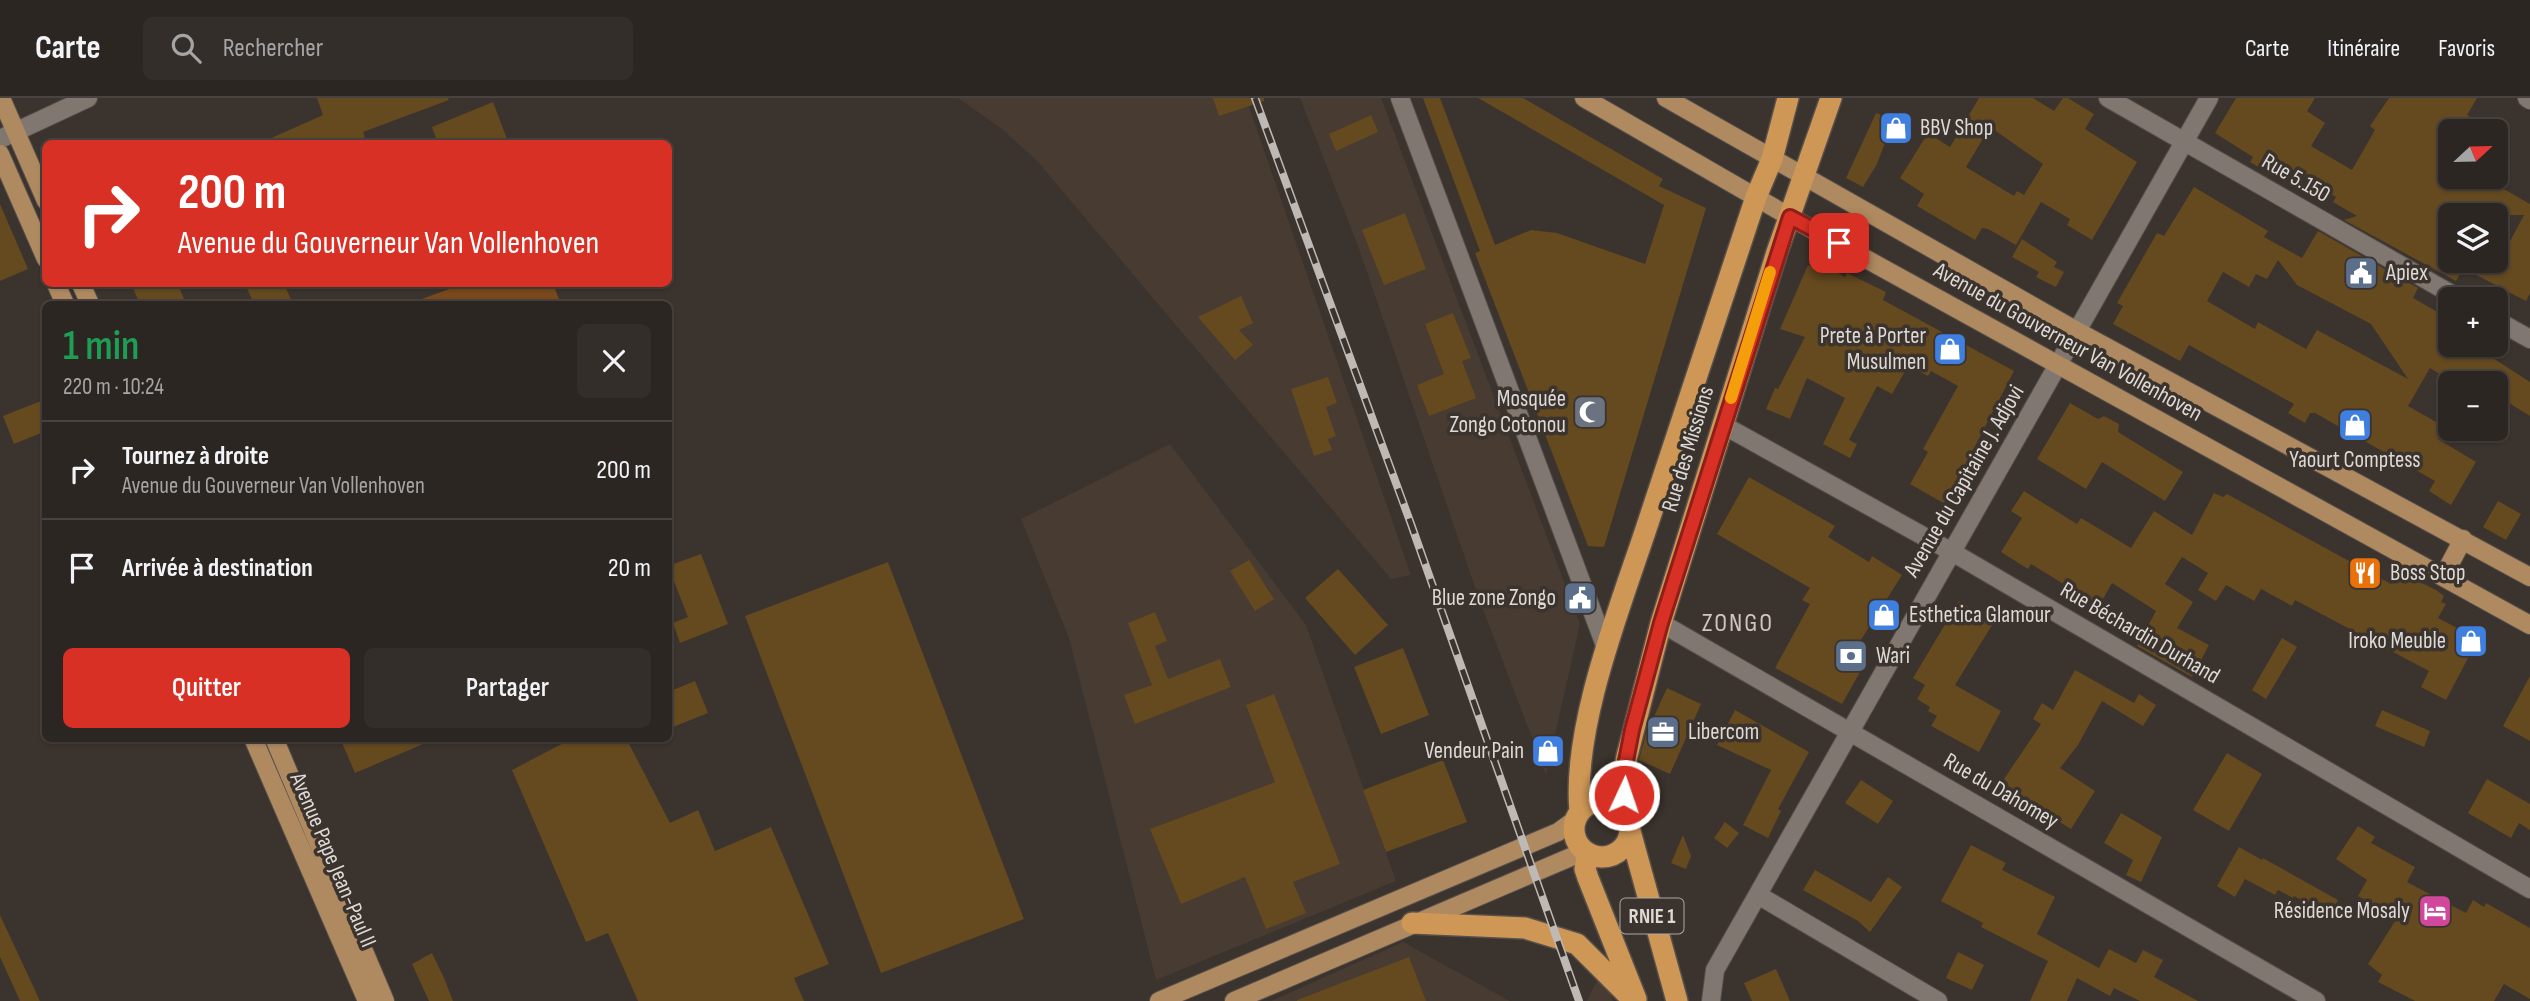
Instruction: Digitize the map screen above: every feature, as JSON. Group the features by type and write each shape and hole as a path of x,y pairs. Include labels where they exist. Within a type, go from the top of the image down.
{"highway":[{"name":"Rue des Missions","path":"1578,816 1578,781 1582,750 1606,648 1756,197 1772,159 1788,98"},
{"name":"Rue des Missions","path":"1629,826 1624,795 1626,761 1661,623 1790,217 1831,98"},
{"path":"1578,816 1587,806 1604,802 1619,807 1629,826 1628,839 1617,853 1601,857 1587,852"},
{"name":"RNIE 1","path":"1578,816 1575,836 1587,852 1585,869 1635,1001"},
{"name":"RNIE 1","path":"1629,826 1677,1001"},
{"path":"1412,923 1525,928 1577,944 1635,1001"}],"main road":[{"path":"1,98 8,136 42,194"},
{"name":"Avenue du Gouverneur Van Vollenhoven","path":"1584,98 1790,217 2530,625"},
{"name":"Avenue du Gouverneur Van Vollenhoven","path":"1666,98 2077,331 2530,577"},
{"path":"0,154 42,250"},
{"path":"2443,577 2463,539"},
{"name":"Avenue Pape Jean-Paul II","path":"255,742 367,1001"},
{"name":"Avenue Pape Jean-Paul II","path":"276,742 385,1001"},
{"path":"1159,1001 1558,832 1578,816"},
{"path":"1234,1001 1412,923 1587,852"}],"street":[{"path":"8,136 88,98"},
{"path":"1400,98 1606,648"},
{"name":"Rue 5.150","path":"2108,98 2439,287"},
{"name":"Avenue du Capitaine J. Adjovi","path":"1711,1001 1715,970 2208,98"},
{"path":"2508,327 2530,339"},
{"name":"Rue Béchardin Durhand","path":"1723,425 1952,552 2530,888"},
{"name":"Rue du Dahomey","path":"1661,623 2316,1001"},
{"path":"1758,895 1938,1001"}],"shaded area":[{"path":"958,98 1246,98 1411,575 1391,579 1037,161 1002,129"},
{"path":"1300,98 1381,98 1580,624 1546,775 1478,596 1358,246"},
{"path":"455,287 554,287 560,301 416,301"},
{"path":"1170,444 1306,625 1396,881 1156,980 1069,638 1021,519"},
{"path":"1403,942 1510,1001 1271,1001"},
{"path":"1603,969 1613,1001 1587,1001"}],"building":[{"path":"317,98 449,100 363,132 365,137 358,140 267,140 323,115"},
{"path":"1213,98 1264,98 1264,101 1219,116"},
{"name":"Mosquée Zongo Cotonou","path":"1423,98 1440,98 1495,245 1531,230 1557,233 1645,264 1664,205 1478,98 1523,98 1663,179 1659,186 1706,208 1604,547 1588,546 1475,253 1480,251"},
{"path":"1979,98 2033,98 2054,111 2063,98 2068,98 2094,114 2085,129 2137,162 2092,240 2067,225 2070,219 2041,202 2016,245 1982,228 1975,240 1917,206 1924,194 1900,178 1928,133 1950,147","holes":["1990,127 2043,164 2024,195 2017,191 2014,196 1966,167"]},
{"path":"2236,98 2315,98 2307,111 2325,123 2311,146 2352,170 2375,130 2370,126 2389,98 2477,98 2467,115 2473,119 2438,119 2438,189 2504,189 2530,204 2530,293 2526,301 2508,292 2508,287 2499,287 2473,273 2508,273 2508,245 2524,215 2508,215 2508,203 2438,203 2438,271 2344,220 2357,216 2333,202 2336,197 2272,156 2264,170 2250,162 2253,157 2215,133"},
{"path":"493,102 507,140 437,140 432,127"},
{"path":"1876,113 1894,119 1877,164 1863,187 1846,178"},
{"path":"1371,115 1378,132 1336,151 1329,134"},
{"path":"2194,187 2268,231 2264,237 2302,258 2318,231 2418,288 2413,298 2438,312 2438,357 2491,357 2530,382 2530,416 2508,402 2508,371 2438,373 2430,368 2408,406 2438,423 2438,441 2476,462 2451,505 2429,491 2435,481 2315,413 2310,413 2305,423 2288,413 2294,404 2189,345 2180,361 2113,324 2123,306 2117,303 2157,233 2164,236","holes":["2278,260 2297,285 2371,324 2408,379 2317,330 2306,349 2258,322 2255,329 2207,301 2223,272 2249,287 2256,274 2267,279"]},
{"path":"0,204 28,269 0,281"},
{"path":"1405,213 1426,269 1384,285 1362,230"},
{"path":"2022,239 2057,262 2054,267 2064,272 2056,287 2036,277 2039,272 2012,257"},
{"path":"1819,262 1845,277 1847,273 1886,292 1883,300 2014,371 1945,504 1910,484 1928,452 1923,449 1958,386 1931,371 1928,376 1908,366 1892,394 1877,386 1849,440 1857,444 1850,458 1823,444 1845,398 1807,378 1790,419 1766,409 1805,337 1780,329 1808,265 1816,269"},
{"path":"2441,273 2460,273 2456,281"},
{"path":"132,287 179,287 185,301 139,301"},
{"path":"246,287 285,287 292,301 253,301"},
{"path":"1241,296 1253,323 1239,330 1253,345 1235,360 1198,317"},
{"path":"1453,313 1471,358 1462,361 1476,398 1429,416 1417,385 1444,374 1425,324"},
{"path":"1328,377 1337,403 1326,407 1336,436 1328,439 1332,450 1314,456 1291,389"},
{"path":"42,401 42,433 14,444 3,416"},
{"path":"2070,403 2098,419 2104,416 2119,424 2118,432 2183,472 2165,501 2102,462 2086,489 2037,459"},
{"path":"1749,477 1835,526 1828,537 1869,562 1872,556 1902,575 1850,657 1864,665 1842,704 1775,668 1810,604 1802,600 1810,588 1717,534"},
{"path":"2024,491 2077,524 2081,518 2131,548 2154,511 2192,535 2214,493 2223,497 2227,494 2391,584 2396,575 2405,581 2408,576 2436,590 2444,596 2441,602 2446,604 2438,618 2478,639 2446,700 2421,687 2429,671 2295,600 2292,606 2261,589 2254,601 2226,585 2216,601 2198,590 2208,573 2182,557 2165,584 2193,602 2177,628 2209,645 2192,677 2137,646 2156,611 2112,583 2099,606 2031,564 2028,569 2001,552 2022,518 2011,511"},
{"path":"2498,501 2521,514 2506,540 2483,527"},
{"path":"701,554 728,624 680,643 673,623 688,617 672,576 672,565"},
{"path":"1249,560 1274,599 1255,611 1230,571"},
{"path":"888,562 1024,919 881,973 745,616"},
{"path":"1338,569 1388,625 1355,655 1305,598"},
{"path":"1959,601 1994,622 1955,685 2001,711 1979,752 1931,726 1937,716 1928,711 1930,707 1917,699 1925,685 1913,678"},
{"path":"1155,612 1167,641 1155,646 1168,679 1220,659 1231,687 1135,724 1124,695 1152,685 1128,623"},
{"path":"2282,638 2297,647 2266,699 2252,690"},
{"path":"1403,648 1429,715 1381,734 1354,667"},
{"path":"2075,670 2134,703 2139,694 2156,705 2143,726 2102,701 2078,745 2060,768 2095,791 2071,829 2000,785 2041,724 2033,719 2042,703 2053,710"},
{"path":"2530,676 2530,741 2503,726"},
{"path":"695,681 708,713 672,727 672,690"},
{"path":"1667,688 1701,704 1670,774 1639,760 1646,734"},
{"path":"1274,694 1340,864 1293,882 1306,913 1266,929 1245,877 1181,904 1150,829 1275,782 1246,705"},
{"path":"1735,710 1809,752 1778,809 1781,811 1768,838 1743,825 1771,770 1717,745"},
{"path":"2382,710 2430,731 2424,747 2375,726"},
{"path":"342,742 428,742 355,773"},
{"path":"565,742 628,742 670,823 698,810 715,851 771,827 829,964 794,978 804,1001 638,1001 608,933 586,942 512,770"},
{"path":"2227,753 2262,774 2229,831 2193,810"},
{"path":"1443,760 1467,822 1386,852 1363,790"},
{"path":"2487,779 2530,804 2530,830 2519,823 2511,838 2468,813"},
{"path":"1861,780 1893,801 1878,824 1845,803"},
{"path":"2121,813 2162,837 2141,882 2126,875 2133,860 2104,843"},
{"path":"1725,822 1739,833 1727,848 1714,838"},
{"path":"2358,826 2375,837 2371,843 2415,867 2407,882 2466,913 2473,900 2484,907 2486,903 2530,928 2530,999 2504,984 2494,1001 2415,1001 2378,982 2382,975 2368,964 2397,918 2358,896 2367,880 2336,859"},
{"path":"1683,835 1691,856 1686,869 1671,863"},
{"path":"1971,845 2006,863 2002,870 2055,897 2037,934 2099,968 2109,949 2136,963 2143,950 2163,960 2154,977 2198,1001 2140,1001 2114,988 2110,996 2077,978 2067,1001 2030,1001 2048,961 1981,927 1983,923 1941,901"},
{"path":"2239,847 2338,900 2331,916 2294,896 2293,898 2278,890 2275,895 2245,879 2235,897 2217,886"},
{"path":"1815,870 1871,902 1888,877 1902,887 1870,932 1858,921 1803,890"},
{"path":"0,915 40,1001 20,1001 0,957"},
{"path":"1958,952 1984,965 1972,990 1946,978"},
{"path":"432,953 453,1001 429,1001 412,964"},
{"path":"1409,957 1426,1001 1297,1001 1297,1000"},
{"path":"1776,969 1790,1001 1752,1001 1744,983"}],"railway":[{"path":"1255,98 1411,524 1579,1001"}],"slow traffic":[{"path":"1731,398 1770,272"}],"place":[{"name":"BBV Shop","path":"1896,128"},
{"name":"Apiex","path":"2361,273"},
{"name":"Prete à Porter Musulmen","path":"1950,349"},
{"name":"Mosquée Zongo Cotonou","path":"1590,412"},
{"name":"Yaourt Comptess","path":"2355,425"},
{"name":"Boss Stop","path":"2365,573"},
{"name":"Blue zone Zongo","path":"1580,598"},
{"name":"Esthetica Glamour","path":"1884,615"},
{"name":"Iroko Meuble","path":"2471,641"},
{"name":"Wari","path":"1851,656"},
{"name":"Libercom","path":"1663,732"},
{"name":"Vendeur Pain","path":"1548,751"},
{"name":"Résidence Mosaly","path":"2435,911"}],"district":[{"name":"ZONGO","path":"1738,623"}],"route":[{"path":"1624,795 1626,761 1632,730 1661,623 1790,217 1839,243"}]}
